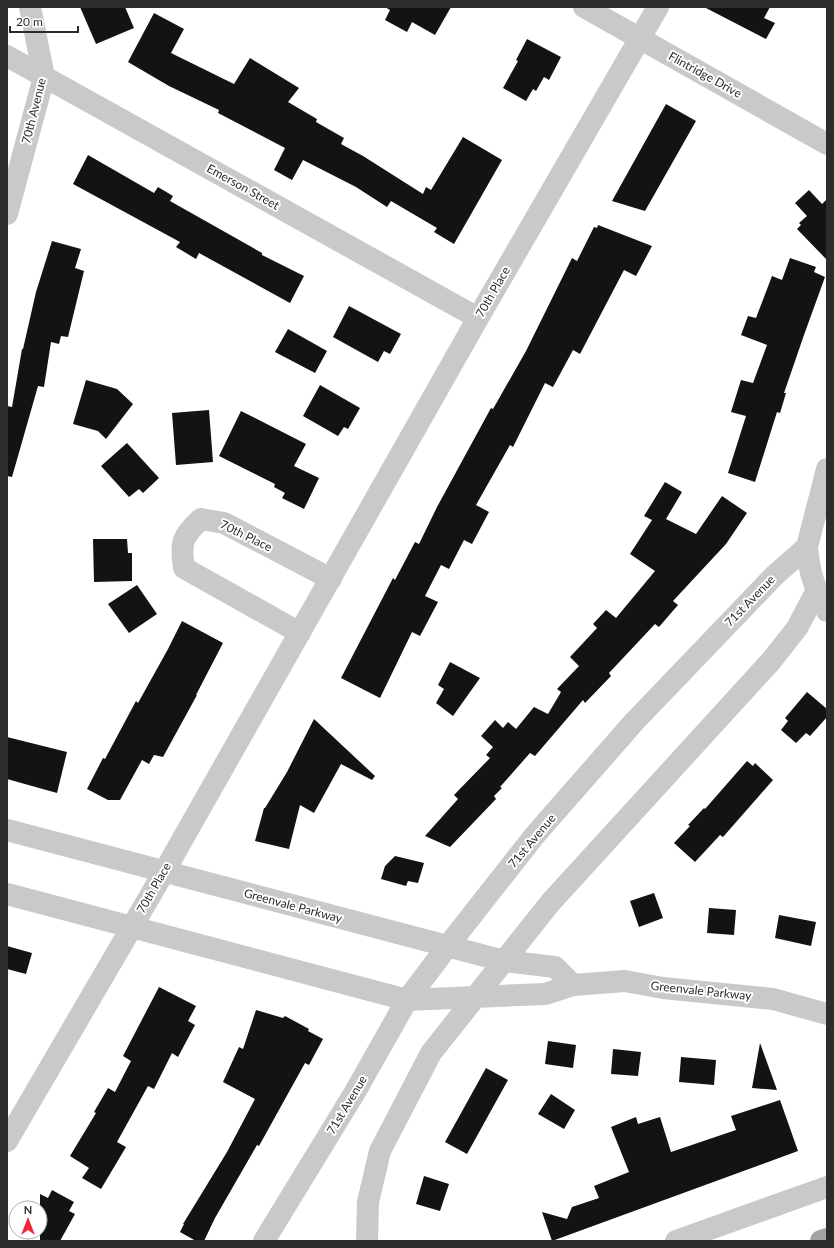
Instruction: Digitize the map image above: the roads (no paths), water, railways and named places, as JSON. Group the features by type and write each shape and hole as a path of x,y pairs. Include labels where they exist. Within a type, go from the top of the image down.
{"main road":[{"path":"821,1241 827,1239"}],"street":[{"name":"70th Avenue","path":"7,214 44,76 30,7"},
{"name":"Flintridge Drive","path":"584,7 827,144"},
{"name":"70th Place","path":"7,1141 164,872 478,318 658,7"},
{"name":"Emerson Street","path":"7,56 478,318"},
{"path":"827,469 807,547 808,569 816,592 827,611"},
{"name":"70th Place","path":"300,633 184,568 181,552 186,532 201,519 224,523 331,579"},
{"name":"71st Avenue","path":"264,1241 355,1092 407,1000 447,947 535,835 634,722 775,575 807,547"},
{"path":"367,1241 368,1202 380,1151 431,1053 550,903 771,661 798,628 816,592"},
{"name":"Greenvale Parkway","path":"7,830 447,947 504,961 555,967 573,985"},
{"name":"Greenvale Parkway","path":"7,894 407,1000 546,994 573,985 625,981 663,988 773,999 827,1014"},
{"path":"676,1241 827,1187"}]}
